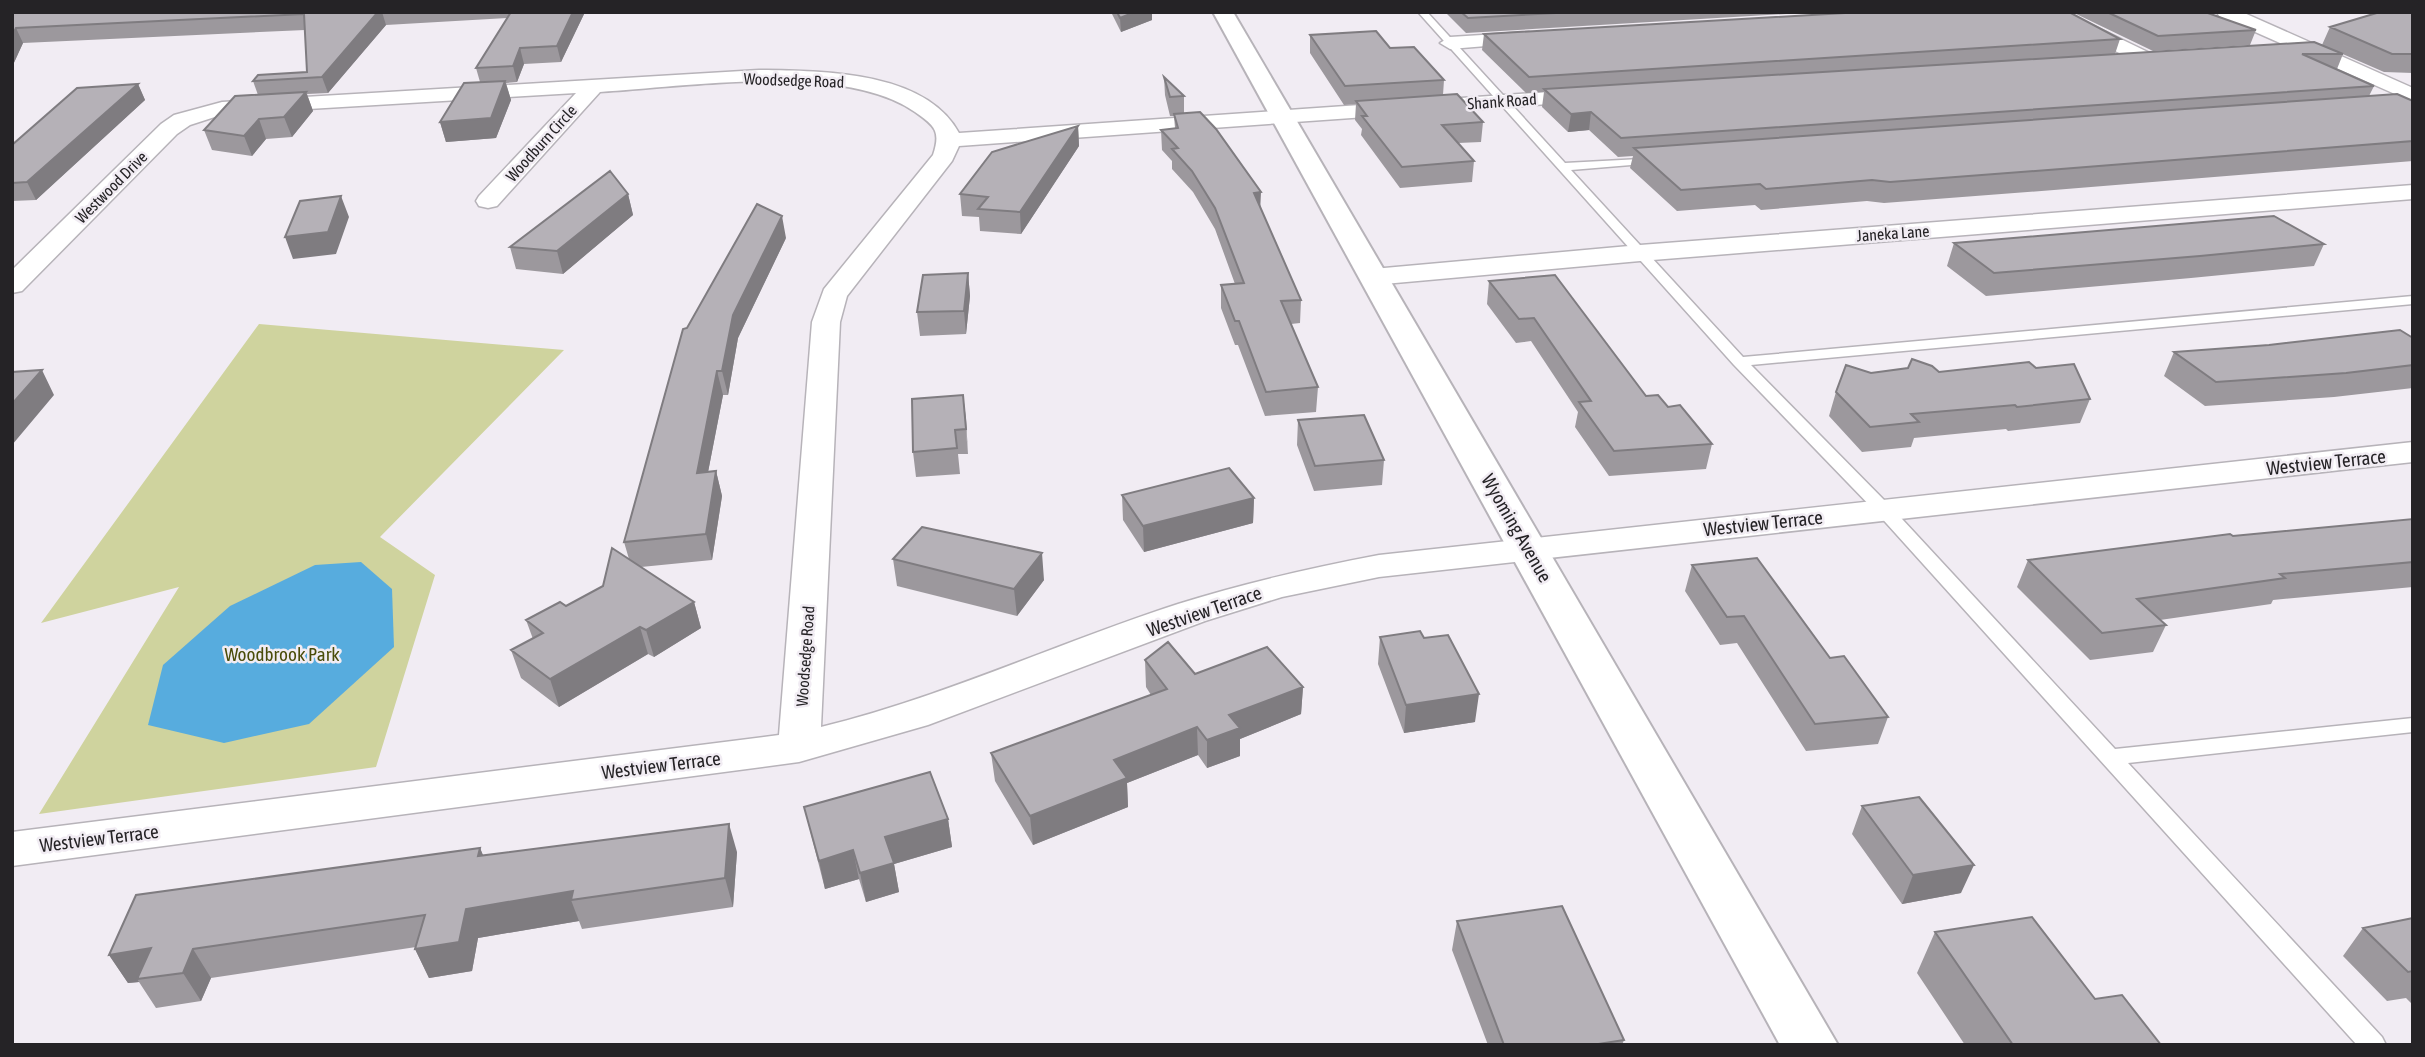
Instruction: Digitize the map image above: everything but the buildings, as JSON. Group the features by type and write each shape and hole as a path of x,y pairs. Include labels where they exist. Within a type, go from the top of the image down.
{"street":[{"name":"Wyoming Avenue","path":"1223,12 1810,1045"},
{"path":"2050,12 2149,60"},
{"path":"2226,12 2406,101"},
{"path":"1450,43 1546,37"},
{"path":"2267,53 2307,50"},
{"path":"2108,62 2176,58"},
{"name":"Woodsedge Road","path":"222,108 759,76 846,80 889,90 917,102 945,126 949,140 944,156 834,295 826,322 799,747"},
{"name":"Woodburn Circle","path":"488,201 594,86"},
{"name":"Shank Road","path":"949,140 1614,94"},
{"name":"Westwood Drive","path":"12,285 169,129 182,120 222,108"},
{"name":"Janeka Lane","path":"1373,277 1640,253 2413,192"},
{"name":"Westview Terrace","path":"12,849 799,747 859,734 919,714 1248,595 1379,566 2413,453"}],"lane":[{"path":"1422,12 1740,362 1884,510 2373,1045"},
{"path":"2406,101 2413,106"},
{"path":"1562,167 1672,159"},
{"path":"1740,362 2413,300"},
{"path":"2109,757 2413,725"}],"green space":[{"name":"Woodbrook Park","path":"259,324 564,350 380,537 435,575 376,767 39,814 179,587 41,623"}],"water":[{"path":"361,562 392,589 394,647 309,724 224,743 148,725 163,665 230,606 315,565"}]}
